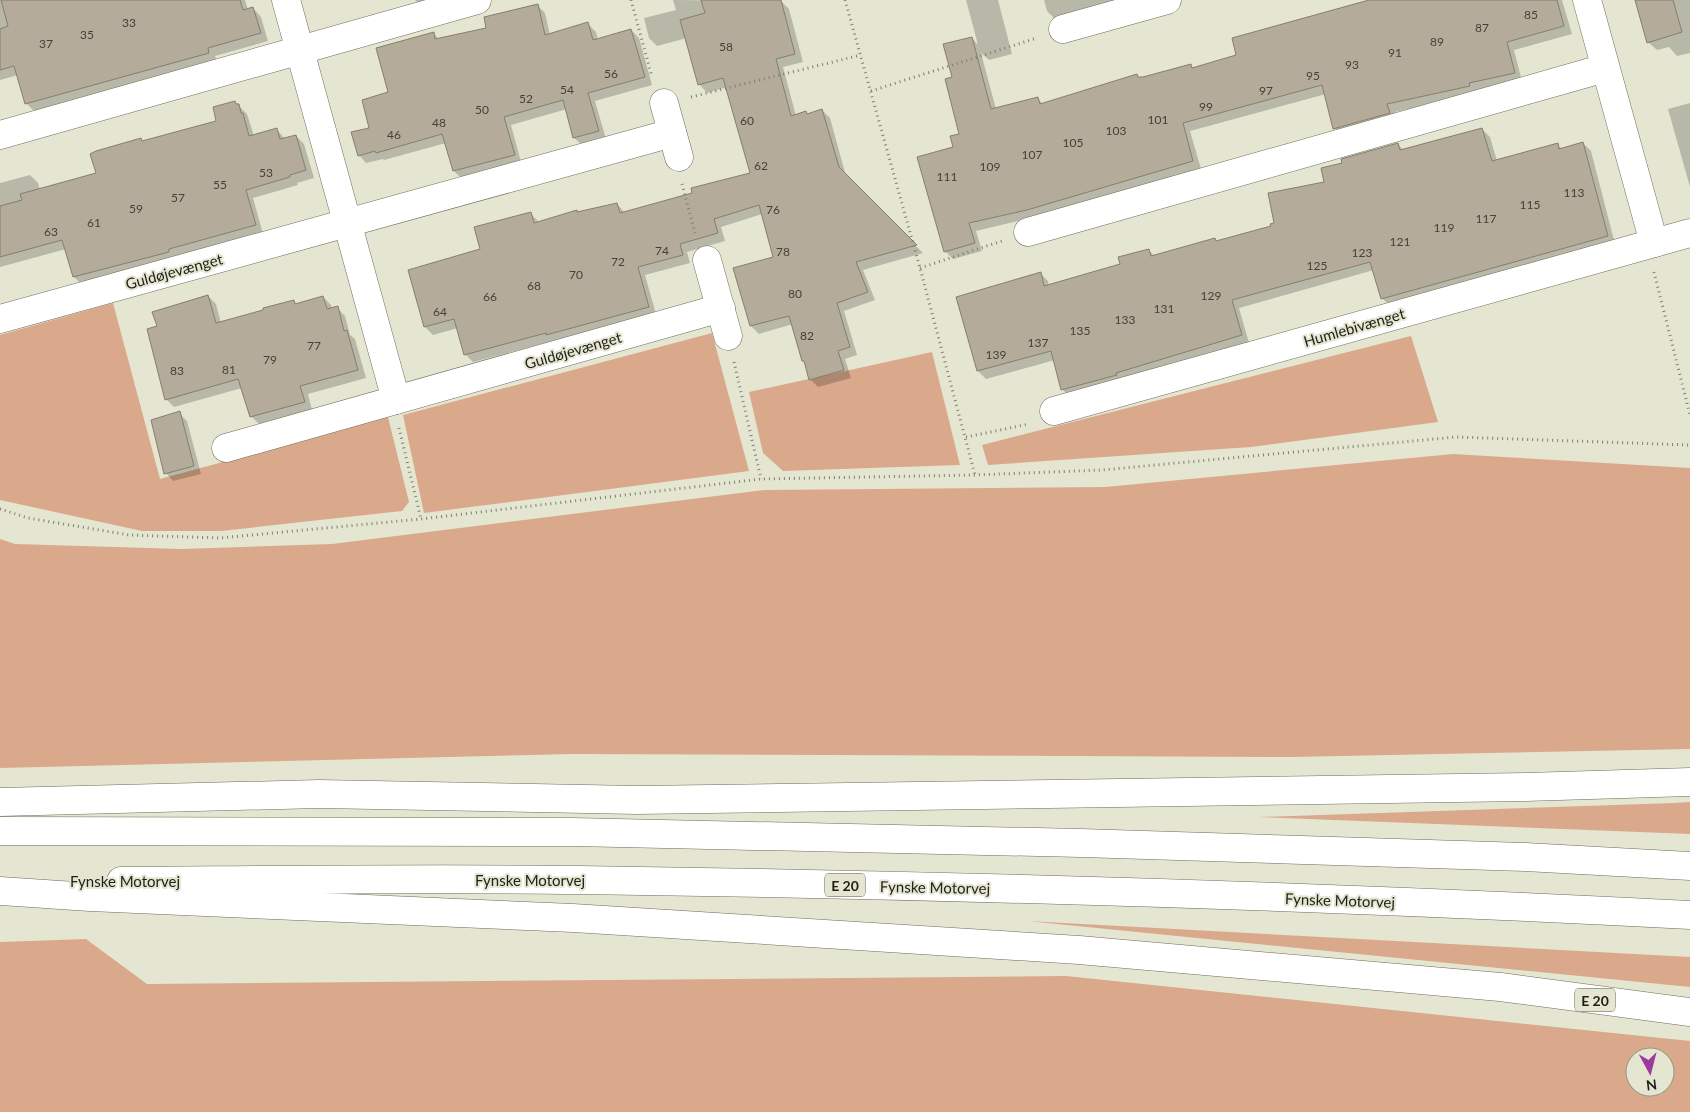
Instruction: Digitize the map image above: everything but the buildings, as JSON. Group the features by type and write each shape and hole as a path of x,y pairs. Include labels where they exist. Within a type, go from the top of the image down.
{"main road":[{"path":"286,0 394,400"},
{"path":"0,135 477,0"},
{"path":"1063,29 1167,0"},
{"path":"1587,0 1651,244"},
{"path":"1028,232 1606,68"},
{"path":"664,104 675,145"},
{"name":"Guldøjevænget","path":"0,319 347,223 675,145"},
{"name":"Humlebivænget","path":"1054,411 1690,232"},
{"path":"707,260 728,336"},
{"name":"Guldøjevænget","path":"226,448 721,308"},
{"path":"0,802 319,794 637,800 1516,787 1690,782"},
{"path":"0,831 573,832 1081,843 1525,857 1690,866"},
{"name":"Fynske Motorvej","path":"0,881 575,880 1071,890 1690,915"},
{"name":"E 20","path":"0,891 573,918 1079,950 1500,987 1690,1012"}],"path":[{"path":"631,0 657,97 664,104 860,55"},
{"path":"845,0 920,268 975,475"},
{"path":"871,91 1063,29"},
{"path":"675,145 677,164 700,251 707,260"},
{"path":"920,268 1028,232"},
{"path":"1651,244 1690,415"},
{"path":"728,336 761,479"},
{"path":"394,400 421,519"},
{"path":"966,437 1033,422 1054,411"},
{"path":"0,509 28,518 129,535 220,538 421,519 761,479 975,475 1102,470 1456,437 1690,445"}],"shaded area":[{"path":"113,303 160,479 388,417 409,502 402,511 221,531 142,531 0,500 0,335"},
{"path":"712,333 749,471 424,513 403,415"},
{"path":"1411,336 1438,422 1251,447 988,465 982,445"},
{"path":"932,352 960,465 783,471 763,453 749,392"},
{"path":"1453,454 1690,468 1690,749 1293,757 573,754 0,768 0,539 15,544 182,549 332,544 764,490 1105,487"},
{"path":"1690,802 1690,834 1259,817 1674,803"},
{"path":"1027,921 1690,957 1690,987"},
{"path":"86,939 147,984 1066,976 1690,1041 1690,1112 0,1112 0,942"}]}
